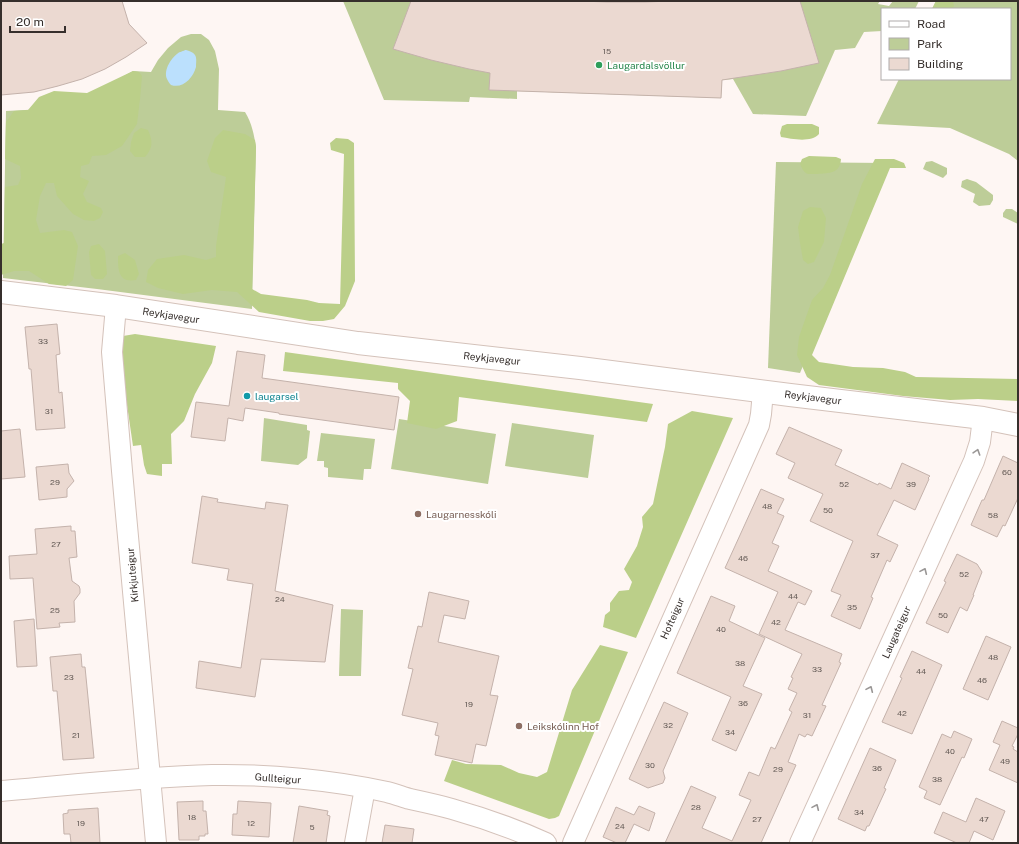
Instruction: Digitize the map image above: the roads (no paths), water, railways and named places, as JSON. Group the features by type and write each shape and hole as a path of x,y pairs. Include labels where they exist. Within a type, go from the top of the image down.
{"street":[{"name":"Reykjavegur","path":"1,292 116,306 358,344 580,368 983,418 1018,425"},
{"name":"Kirkjuteigur","path":"116,306 112,352 156,843"},
{"name":"Hofteigur","path":"572,843 759,424 763,391"},
{"name":"Reykjavegur","path":"983,418 1018,412"},
{"name":"Laugateigur","path":"800,843 974,461 980,442 983,418"},
{"name":"Gullteigur","path":"1,792 213,775 292,778 387,792 451,809 492,822 546,843"},
{"path":"355,843 365,788"}],"water":[{"path":"186,50 192,52 196,56 195,71 187,82 175,86 171,85 167,80 167,68 177,54"}],"place":[{"name":"Laugardalsvöllur","path":"599,65"},
{"name":"laugarsel","path":"247,396"},
{"name":"Laugarnesskóli","path":"418,514"},
{"name":"Leikskólinn Hof","path":"519,726"}]}
